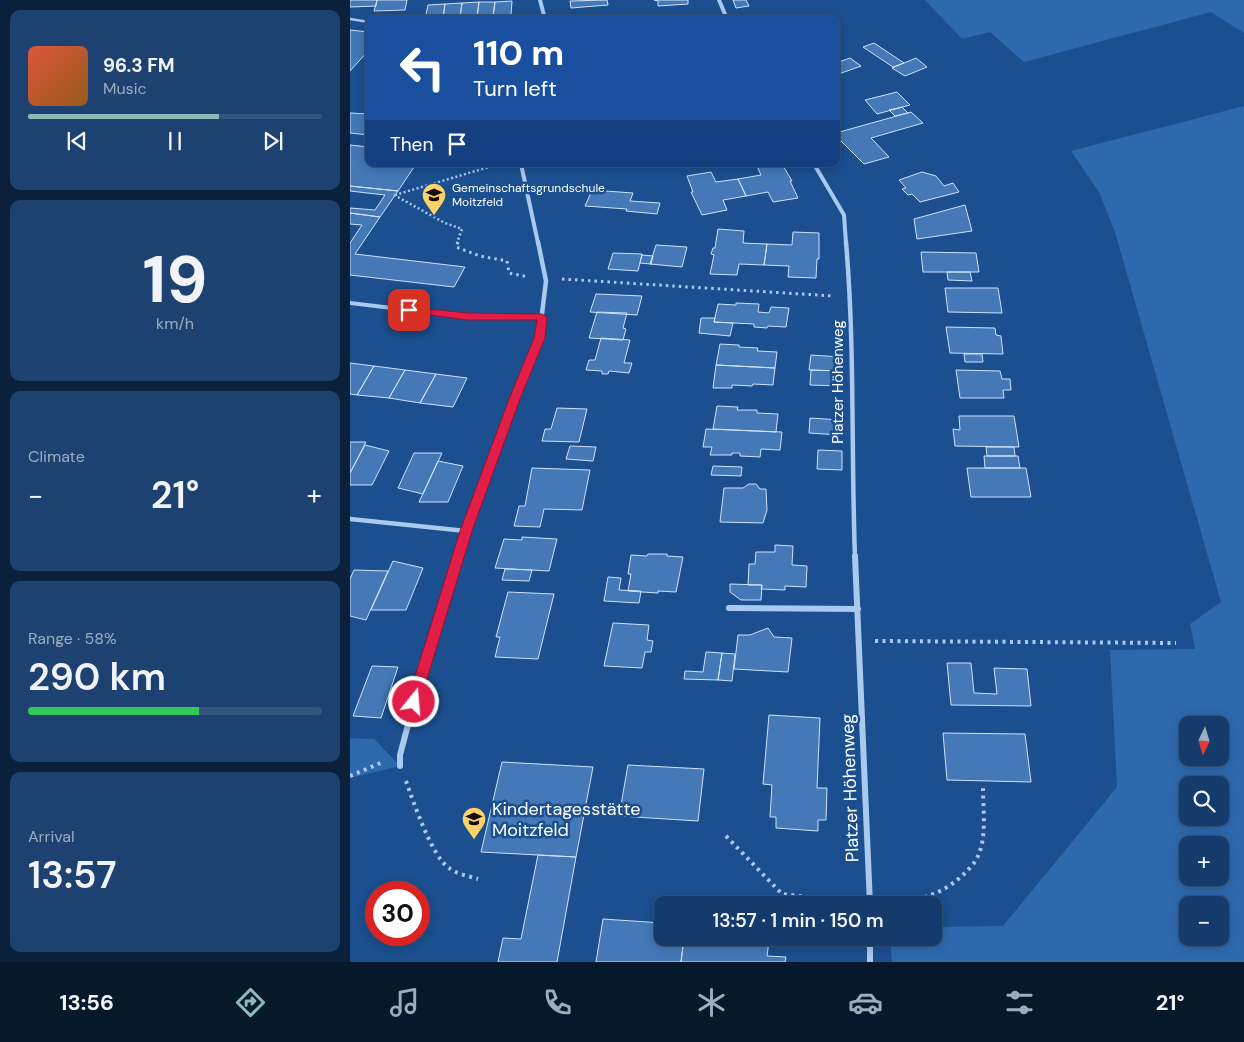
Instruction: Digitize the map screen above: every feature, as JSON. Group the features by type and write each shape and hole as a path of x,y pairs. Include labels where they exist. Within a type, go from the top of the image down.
{"street":[{"path":"540,0 544,15"},
{"path":"719,0 725,15"},
{"path":"400,766 400,755 414,702 466,531 514,399 540,338 546,281 522,167"},
{"name":"Platzer Höhenweg","path":"816,167 844,215 851,297 853,345 852,478 870,896"},
{"path":"350,519 466,531"},
{"path":"729,608 858,609"},
{"path":"870,946 870,962"}],"lane":[{"path":"350,19 365,21"},
{"path":"350,303 468,317 542,317"}],"path":[{"path":"489,167 394,195 462,229 456,247 480,256 507,261 509,273 546,281 566,279 851,297"},
{"path":"860,641 1176,643"},
{"path":"350,776 400,755"},
{"path":"400,766 419,818 433,846 448,868 478,879"},
{"path":"932,896 940,893 958,880 978,857 982,842 983,788"},
{"path":"726,836 782,894 802,896"}],"shaded area":[{"path":"925,0 1244,0 1244,33 1211,12 1024,62 990,32 962,39"},
{"path":"1244,106 1244,962 892,962 891,946 942,946 942,927 1003,926 1117,787 1110,650 1195,649 1190,624 1221,602 1115,232 1099,192 1071,151"},
{"path":"350,738 374,739 400,766 350,778"}],"building":[{"path":"350,0 377,0 376,6 350,7"},
{"path":"377,0 407,0 405,10 374,11"},
{"path":"607,0 608,5 571,8 570,1"},
{"path":"654,0 688,0 688,4 658,6 658,1"},
{"path":"733,0 746,0 749,6 736,8"},
{"path":"512,1 511,15 493,15 495,2"},
{"path":"479,2 477,15 460,15 462,3"},
{"path":"479,2 495,2 493,15 477,15"},
{"path":"462,3 460,15 443,15 445,4"},
{"path":"445,4 443,15 426,15 428,5"},
{"path":"350,30 365,32 365,54 350,71"},
{"path":"874,43 904,63 893,67 863,47"},
{"path":"850,58 861,66 840,74 840,62"},
{"path":"916,58 927,67 905,76 892,68"},
{"path":"897,92 910,105 877,114 865,100"},
{"path":"902,107 908,113 895,116 889,110"},
{"path":"911,112 923,123 871,138 889,157 864,164 840,140 840,132"},
{"path":"350,113 365,114 365,135 350,133"},
{"path":"350,145 365,147 365,167 414,167 398,191 350,186"},
{"path":"757,167 784,167 792,181 790,181 798,198 773,202 768,192 746,196 738,179 761,175"},
{"path":"711,172 716,182 738,179 746,196 723,200 727,210 702,215 691,192 693,192 687,176"},
{"path":"922,172 936,176 944,186 953,183 959,192 920,202 912,194 908,195 902,189 906,188 899,180"},
{"path":"350,186 398,191 380,217 350,213 350,208 375,210 385,195 350,191"},
{"path":"592,190 633,193 630,201 660,203 657,214 626,211 627,209 585,206"},
{"path":"965,205 972,231 917,239 914,219"},
{"path":"350,213 380,217 355,254 465,267 454,287 350,275 350,243 362,225 350,224"},
{"path":"718,229 744,231 743,243 767,244 764,265 739,264 737,275 710,274 714,255 711,254 713,248 715,248"},
{"path":"793,232 819,233 819,259 817,259 816,278 788,277 789,266 764,265 767,244 792,245"},
{"path":"656,245 687,247 682,267 650,264"},
{"path":"921,252 976,253 979,272 923,272"},
{"path":"613,253 642,254 638,271 608,269"},
{"path":"642,255 653,256 651,264 640,263"},
{"path":"947,272 970,272 972,281 948,280"},
{"path":"945,288 998,288 1002,313 948,312"},
{"path":"596,294 642,296 637,315 590,312"},
{"path":"736,303 759,304 758,312 769,313 771,307 789,308 786,327 768,326 767,328 754,327 754,324 714,322 718,304 736,305"},
{"path":"597,312 627,313 623,328 626,329 623,340 589,338"},
{"path":"701,318 715,318 714,322 733,323 730,336 699,333"},
{"path":"946,327 995,328 996,335 1001,336 1003,354 950,353"},
{"path":"601,338 630,340 624,363 632,363 629,373 609,371 608,374 602,374 602,371 586,370 589,360 595,360"},
{"path":"720,344 758,348 757,351 777,352 775,368 716,365"},
{"path":"964,354 982,354 983,362 965,362"},
{"path":"811,355 840,357 841,371 809,370"},
{"path":"350,363 374,366 357,395 350,394"},
{"path":"716,365 775,368 773,385 732,385 732,388 713,388"},
{"path":"374,366 405,370 389,398 357,395"},
{"path":"405,370 436,374 420,403 389,398"},
{"path":"811,370 841,371 841,386 810,385"},
{"path":"956,370 1000,371 1002,379 1010,379 1011,390 1003,390 1004,398 960,398"},
{"path":"436,374 467,378 453,407 420,403"},
{"path":"717,406 738,407 737,410 757,410 757,413 778,414 776,432 713,429"},
{"path":"557,408 587,409 579,442 542,441 545,429 551,429"},
{"path":"959,416 1014,416 1019,447 955,446 953,429 960,430"},
{"path":"810,418 841,420 840,435 809,433"},
{"path":"706,429 782,432 780,450 761,449 760,457 740,456 740,453 710,455 712,447 703,447"},
{"path":"350,442 366,442 350,473"},
{"path":"365,445 389,451 372,485 350,485 350,473"},
{"path":"570,446 596,447 593,461 566,459"},
{"path":"986,447 1014,447 1015,456 987,456"},
{"path":"818,450 842,451 842,470 817,469"},
{"path":"414,453 442,453 423,494 398,488"},
{"path":"984,456 1018,456 1020,468 985,468"},
{"path":"438,461 463,466 448,502 419,502"},
{"path":"713,466 742,467 741,476 711,475"},
{"path":"532,468 590,470 582,510 544,509 540,527 514,526 519,506 525,506"},
{"path":"967,468 1026,468 1031,497 971,497"},
{"path":"749,484 756,484 760,489 766,489 767,510 763,523 720,522 724,488 743,488"},
{"path":"522,537 557,539 549,571 495,568 504,539 522,540"},
{"path":"775,545 793,546 792,565 807,566 806,587 785,586 785,590 761,589 762,585 748,585 749,564 755,564 756,552 775,552"},
{"path":"648,554 667,554 667,556 683,557 676,592 628,591 631,574 628,574 631,555 647,556"},
{"path":"393,561 423,568 406,610 371,610"},
{"path":"505,569 532,570 529,581 502,580"},
{"path":"354,570 388,571 366,620 350,616 350,579"},
{"path":"608,577 621,578 619,590 641,591 639,603 604,601"},
{"path":"730,584 762,585 761,600 741,600 730,592"},
{"path":"508,592 554,594 538,659 495,657 500,637 496,637"},
{"path":"613,623 649,625 647,640 653,641 651,652 645,652 642,668 604,666"},
{"path":"768,628 774,637 792,638 788,672 734,669 738,635 750,635"},
{"path":"706,652 722,653 718,680 684,679 685,671 703,672"},
{"path":"722,653 735,654 732,681 718,680"},
{"path":"947,663 971,663 974,693 997,694 994,668 1027,669 1031,706 951,705"},
{"path":"372,666 398,667 381,718 353,716"},
{"path":"769,715 820,718 817,788 827,788 826,820 818,820 818,831 776,828 776,817 770,817 772,785 763,784"},
{"path":"943,733 1025,734 1031,782 947,780"},
{"path":"502,762 593,767 576,857 481,852"},
{"path":"628,765 704,769 698,821 619,816"},
{"path":"538,855 576,857 557,962 498,962 503,938 521,939"},
{"path":"603,919 654,922 654,946 683,946 681,962 596,962"},
{"path":"683,946 768,946 767,956 786,957 785,962 681,962"}],"place":[{"name":"Gemeinschaftsgrundschule Moitzfeld","path":"434,216"},
{"name":"Kindertagesstätte Moitzfeld","path":"474,840"}],"route":[{"path":"409,310 468,317 542,317 540,338 514,399 466,531 414,702"}]}
